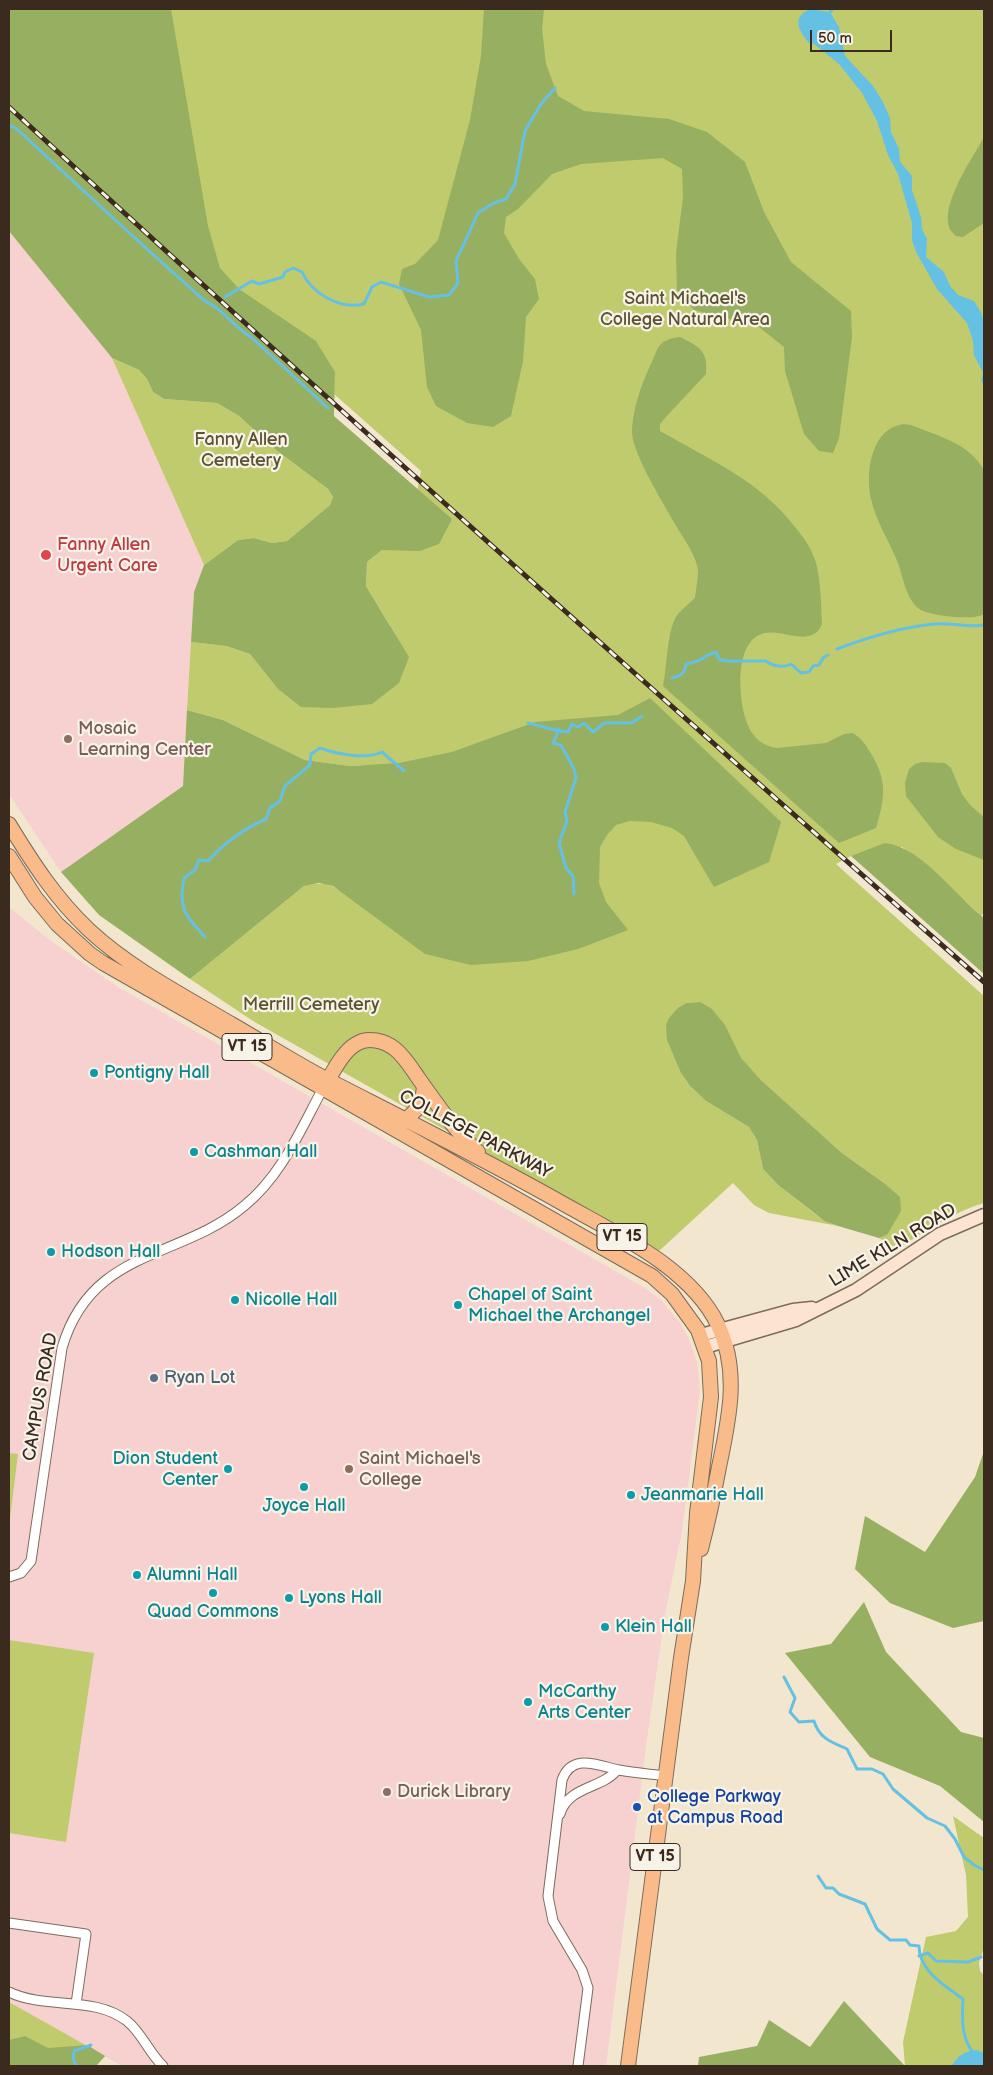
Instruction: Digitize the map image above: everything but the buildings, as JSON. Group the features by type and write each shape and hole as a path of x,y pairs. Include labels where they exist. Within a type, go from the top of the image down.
{"main road":[{"name":"COLLEGE PARKWAY","path":"9,824 60,899 106,945 174,991 391,1128 652,1276 663,1284 678,1300 693,1320 703,1341 710,1371 711,1397 697,1513 693,1581 628,2066"},
{"name":"COLLEGE PARKWAY","path":"9,856 47,913 90,954 325,1085 407,1119 491,1164 604,1227 666,1266 686,1283 699,1297 722,1335 732,1379 729,1417 709,1519 693,1581"},
{"path":"325,1085 349,1049 356,1043 376,1040 395,1048 459,1132 491,1164"},
{"path":"391,1128 407,1119 419,1108 424,1086"},
{"name":"LIME KILN ROAD","path":"703,1341 722,1335 796,1320 856,1290 940,1234 984,1215"}],"street":[{"name":"CAMPUS ROAD","path":"9,1577 21,1572 31,1561 62,1348 73,1320 87,1300 102,1284 122,1269 143,1257 216,1226 251,1200 275,1174 325,1085"},
{"path":"578,2066 588,1995 587,1982 553,1921 548,1904 548,1888 558,1823 560,1786 565,1772 576,1764 590,1764 617,1770 666,1776"},
{"path":"558,1823 562,1808 569,1798 607,1779 617,1770"},
{"path":"9,1923 86,1934 76,2004"},
{"path":"9,1992 30,1999 76,2004 107,2010 128,2022 163,2066"}],"shaded area":[{"path":"9,231 112,358 204,565 194,592 183,786 61,872 9,794"},
{"name":"Saint Michael's College","path":"9,907 51,941 118,987 645,1288 661,1300 681,1324 697,1362 700,1390 682,1531 665,1614 646,1746 606,2066 122,2066 9,2002"}],"green space":[{"name":"Saint Michael's College Natural Area","path":"9,9 984,9 984,912 981,916 920,860 902,847 851,856 836,864 984,996 984,1203 950,1217 897,1249 879,1238 887,1235 884,1183 842,1153 761,1080 741,1059 700,1002 686,1003 679,1007 681,1073 690,1086 706,1101 749,1127 757,1140 763,1169 778,1185 824,1221 838,1226 769,1213 754,1205 733,1183 659,1251 253,1021 190,979 304,886 323,884 340,891 364,765 350,766 305,760 223,720 187,710 191,642 226,646 250,654 277,688 391,627 366,586 367,562 382,550 406,550 421,471 334,394 335,376 9,84"},
{"path":"9,9 171,9 208,226 220,268 239,289 316,341 335,372 334,416 452,519 439,544 420,551 382,550 367,562 366,586 409,657 399,683 372,704 333,708 301,707 277,688 250,654 226,646 191,642 194,592 204,565 238,540 254,538 272,543 287,541 330,505 333,497 328,489 276,450 239,416 217,403 164,399 153,392 147,379 139,370 112,358 9,231"},
{"path":"484,9 544,9 542,29 546,64 558,96 584,111 669,119 707,132 745,162 764,212 791,262 851,311 852,337 839,438 833,453 819,451 804,434 785,371 784,347 759,327 694,310 677,291 676,253 683,197 682,169 663,158 581,164 552,174 518,209 506,217 504,233 519,259 535,279 539,299 526,317 523,361 511,416 493,427 467,423 436,406 427,387 421,330 399,284 402,269 415,264 438,240 470,120 481,56"},
{"path":"984,137 984,223 963,237 956,236 949,227 950,206 959,180"},
{"path":"680,337 698,347 704,355 706,374 660,424 660,431 733,472 766,496 802,535 816,563 820,585 822,624 817,632 810,636 802,637 765,633 757,636 750,643 742,664 740,677 742,703 749,728 758,740 767,745 777,748 826,743 844,734 852,733 866,746 880,772 883,789 883,798 876,828 839,843 663,686 674,620 695,598 698,571 693,555 644,468 634,443 632,425 640,390 657,349 663,342"},
{"name":"Fanny Allen Cemetery","path":"112,358 139,370 147,379 153,392 164,399 217,403 239,416 276,450 328,489 333,497 330,505 287,541 272,543 254,538 238,540 204,565"},
{"path":"904,424 942,437 961,447 978,461 984,470 984,614 961,617 930,613 918,608 908,593 898,563 876,516 869,488 870,464 877,442 893,427"},
{"path":"650,698 781,822 769,862 714,887 684,836 672,828 651,822 630,821 616,825 600,847 599,883 606,902 628,930 578,949 528,961 471,965 425,954 333,886 319,883 304,886 190,979 99,915 61,872 183,786 187,710 223,720 305,760 350,766 399,763 452,752 535,722 618,715"},
{"path":"922,762 945,763 951,768 962,794 970,805 984,817 984,860 956,849 938,837 906,796 905,783 909,769 915,764"},
{"path":"885,843 899,846 912,853 938,874 984,918 984,974 851,856"},
{"path":"700,1002 712,1009 725,1025 741,1058 761,1080 842,1153 900,1197 901,1211 887,1235 879,1238 824,1221 778,1185 763,1169 757,1140 749,1127 706,1101 690,1086 681,1073 667,1040 666,1025 669,1018 679,1007 686,1003"},
{"path":"984,1451 984,1621 953,1628 890,1603 855,1569 865,1516 925,1552 975,1477"},
{"path":"9,1453 18,1454 9,1527"},
{"path":"864,1602 886,1652 961,1732 984,1738 984,1822 940,1786 870,1757 785,1653 831,1644"},
{"path":"9,1640 94,1653 66,1842 9,1833"},
{"path":"953,1816 984,1838 984,1947 979,1963 980,1971 984,1975 984,2053 974,2052 965,2054 951,2066 905,2066 903,2042 926,1937 956,1931 968,1917 966,1875"},
{"path":"844,2001 905,2066 698,2066 699,2057 757,2046 769,2020 810,2047"},
{"path":"9,2002 105,2056 96,2066 9,2066"},
{"path":"25,2036 48,2048 87,2045 105,2056 96,2066 9,2066 9,2040"}],"water":[{"path":"811,9 830,12 839,27 845,56 873,86 883,102 890,118 891,132 899,149 900,162 912,176 912,190 921,217 922,229 927,239 926,257 944,272 950,286 958,295 974,301 982,314 984,327 984,384 981,381 983,373 974,355 973,341 967,323 937,289 916,252 912,240 912,223 898,174 888,155 877,121 862,93 839,64 814,44 810,44 800,29 800,16"},
{"path":"977,2050 984,2053 984,2066 951,2066 962,2055"}],"waterway":[{"path":"830,12 833,9"},
{"path":"225,297 252,281 259,284 283,277 285,272 293,268 302,272 320,293 346,305 364,304 372,287 381,282 429,297 449,295 458,283 456,261 478,213 494,203 506,199 515,184 525,131 541,104 555,88"},
{"path":"9,125 17,129 200,297 251,337 328,408"},
{"path":"837,649 861,640 909,627 940,624 984,625"},
{"path":"672,678 682,674 686,664 696,662 716,652 719,659 725,661 766,661 778,666 791,664 801,673 809,672 813,666 819,665 824,657 828,655"},
{"path":"528,723 568,732 572,724 578,727 584,723 593,732 604,723 632,723 642,716"},
{"path":"559,729 553,743 561,745 574,769 576,778 565,812 567,821 559,843 566,868 573,876 574,894"},
{"path":"205,937 192,923 185,911 182,897 184,878 195,870 199,860 208,861 235,837 266,819 270,808 280,801 285,786 310,765 311,754 320,748 359,756 368,756 382,752 404,771"},
{"path":"784,1677 795,1698 790,1712 799,1722 814,1721 822,1735 831,1742 847,1749 857,1769 872,1769 883,1774 893,1789 927,1818 945,1826 955,1839 964,1857 984,1870"},
{"path":"818,1876 826,1888 833,1888 839,1894 865,1904 877,1929 890,1940 906,1940 910,1945 919,1946 920,1955 928,1970 941,1983 963,1999 964,2033 972,2051"},
{"path":"919,1956 928,1953 936,1961 968,1962 981,1957"},
{"path":"76,2066 73,2058 74,2051 91,2045"}],"railway":[{"path":"9,107 494,548 984,982"}],"place":[{"name":"Fanny Allen Urgent Care","path":"46,555"},
{"name":"Mosaic Learning Center","path":"68,739"},
{"name":"Pontigny Hall","path":"94,1073"},
{"name":"Cashman Hall","path":"194,1152"},
{"name":"Hodson Hall","path":"51,1252"},
{"name":"Nicolle Hall","path":"235,1300"},
{"name":"Chapel of Saint Michael the Archangel","path":"458,1305"},
{"name":"Ryan Lot","path":"154,1378"},
{"name":"Dion Student Center","path":"228,1469"},
{"name":"Saint Michael's College","path":"349,1469"},
{"name":"Joyce Hall","path":"304,1487"},
{"name":"Jeanmarie Hall","path":"631,1495"},
{"name":"Alumni Hall","path":"137,1575"},
{"name":"Quad Commons","path":"213,1593"},
{"name":"Lyons Hall","path":"289,1598"},
{"name":"Klein Hall","path":"605,1627"},
{"name":"McCarthy Arts Center","path":"528,1702"},
{"name":"Durick Library","path":"387,1792"},
{"name":"College Parkway at Campus Road","path":"637,1807"}],"park label":[{"name":"Merrill Cemetery","path":"311,1005"}]}
